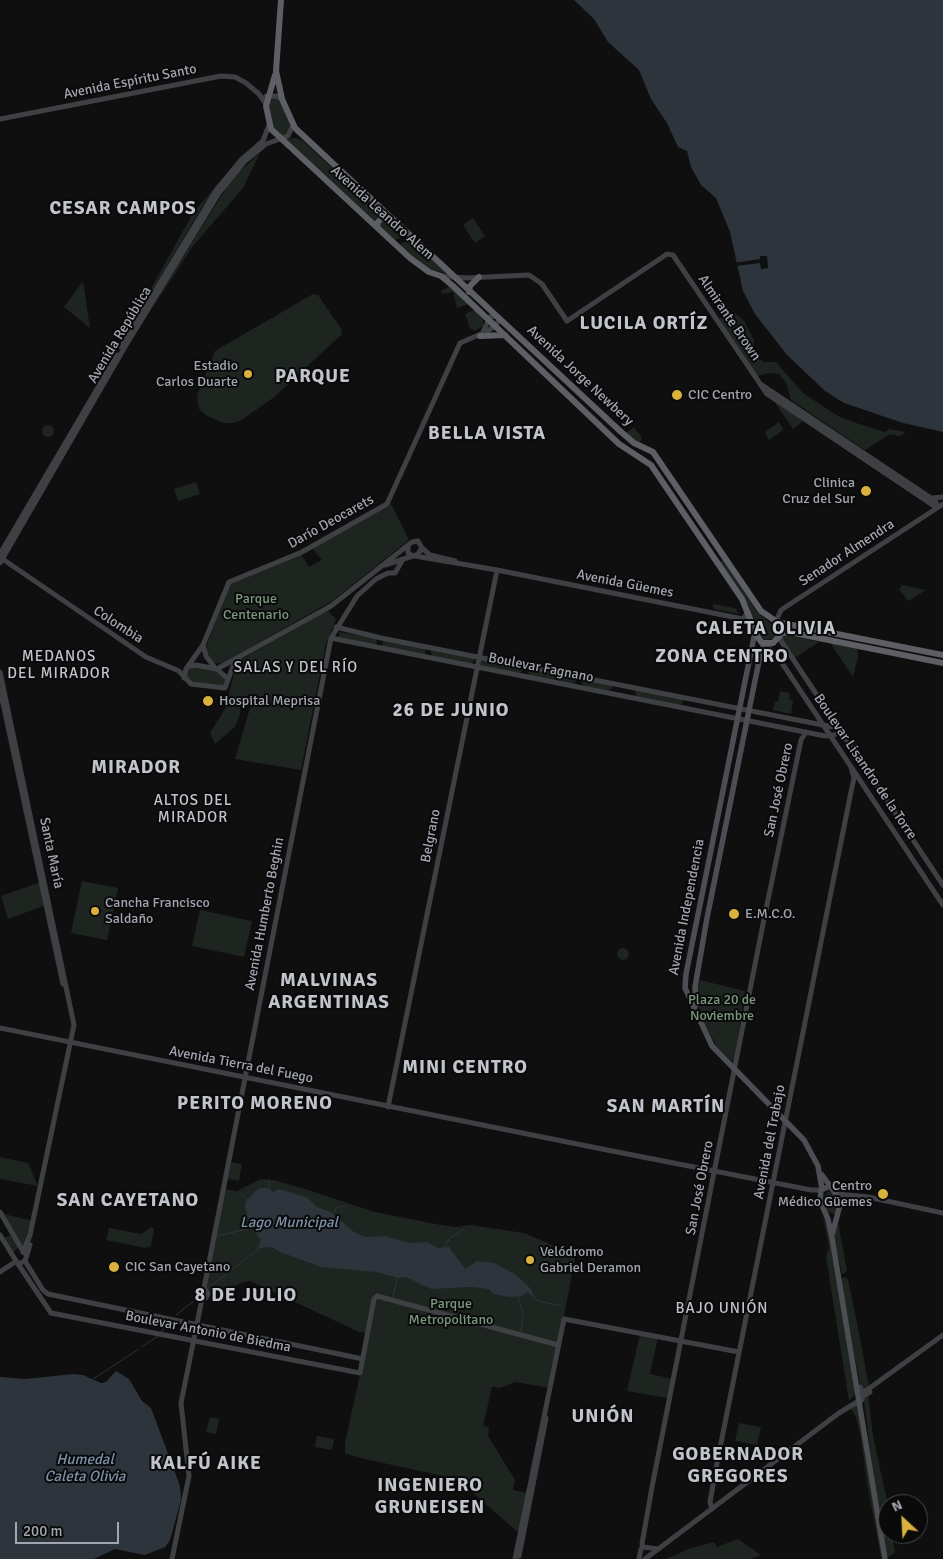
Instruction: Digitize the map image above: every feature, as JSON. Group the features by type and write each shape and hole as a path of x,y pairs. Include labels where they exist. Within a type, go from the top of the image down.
{"highway":[{"path":"269,124 266,104 276,71 281,0"},
{"name":"Avenida Leandro Alem","path":"276,71 282,99 293,125 305,140 496,316"},
{"name":"Avenida Leandro Alem","path":"269,124 282,139 377,227 421,266 441,276 483,314 488,322"},
{"path":"377,227 378,222 382,218 390,223 394,223"},
{"path":"469,292 470,286 479,277"},
{"name":"Avenida Jorge Newbery","path":"496,316 620,431 634,443 653,452 759,608 777,622"},
{"path":"488,322 505,335"},
{"path":"480,336 505,335"},
{"name":"Avenida Jorge Newbery","path":"505,335 614,440 628,451 647,461 716,561 748,612"},
{"path":"614,440 620,436 620,431"},
{"path":"748,612 755,632 765,644 773,643 780,635 790,632 943,663"},
{"path":"777,622 943,655"}],"main road":[{"name":"Avenida Independencia","path":"699,1017 685,988 686,974 755,632"},
{"name":"Avenida Independencia","path":"699,1017 695,999 695,987 761,650 765,644"},
{"path":"687,994 691,995 695,987"},
{"path":"699,1017 710,1043 804,1140 830,1186 838,1194 841,1205 832,1238"},
{"path":"818,1166 822,1190 820,1201 832,1238 858,1387 867,1426 868,1452 884,1559"},
{"path":"822,1190 830,1186"},
{"path":"825,1214 831,1216 839,1212"}],"street":[{"name":"Avenida Espíritu Santo","path":"0,119 221,76 239,79 260,94 282,99"},
{"name":"Avenida Espíritu Santo","path":"260,94 266,104"},
{"name":"Avenida República","path":"1,558 138,316 217,188 241,160 263,141 269,124"},
{"path":"282,139 290,134 293,125"},
{"name":"Avenida República","path":"1,558 123,351 220,193 245,161 266,144 282,139"},
{"name":"Almirante Brown","path":"479,277 518,274 533,276 542,284 567,321 667,254 673,255 767,394 930,500"},
{"path":"441,276 479,277"},
{"path":"480,336 491,316 496,316 495,326"},
{"name":"Darío Deocarets","path":"184,678 188,666 203,645 227,585 233,579 302,552 387,504 460,343 480,336 495,326"},
{"path":"760,384 940,505"},
{"path":"930,500 943,497"},
{"name":"Senador Almendra","path":"777,622 779,611 940,505"},
{"name":"Avenida Güemes","path":"408,546 416,541 430,555 495,570"},
{"path":"408,546 408,553 414,556"},
{"path":"188,666 196,665 217,669 240,657 331,606 408,546"},
{"path":"382,566 399,563 414,556 422,548"},
{"path":"399,552 399,563"},
{"name":"Avenida Güemes","path":"414,556 743,619 748,612"},
{"name":"Colombia","path":"1,558 146,656 179,671 190,684 220,689 226,687 228,679"},
{"name":"Avenida Humberto Beghin","path":"172,1559 189,1476 181,1406 202,1299 206,1298 208,1294 204,1288 330,638 352,603 370,584 383,575 395,573 399,563"},
{"name":"Belgrano","path":"388,1107 495,570"},
{"path":"777,622 780,635"},
{"name":"Boulevar Fagnano","path":"336,627 381,638 822,724 839,729"},
{"name":"Boulevar Lisandro de la Torre","path":"780,635 839,729 943,885"},
{"name":"Boulevar Fagnano","path":"330,638 828,736"},
{"name":"Boulevar Lisandro de la Torre","path":"765,644 773,649 828,736 836,744 943,905"},
{"path":"203,645 206,656 228,679 240,657"},
{"name":"Santa María","path":"0,672 74,1025 24,1256"},
{"name":"Santa María","path":"0,688 72,1024 71,1040"},
{"path":"828,736 839,729"},
{"name":"San José Obrero","path":"638,1559 640,1549 643,1547 652,1487 714,1170 801,740 806,732"},
{"name":"Avenida del Trabajo","path":"712,1509 710,1502 739,1352 854,778 851,767"},
{"path":"74,1025 77,1036 85,1045"},
{"name":"Avenida Tierra del Fuego","path":"0,1028 71,1040 85,1045 388,1107 811,1190 822,1190"},
{"path":"811,1190 816,1193 820,1201"},
{"path":"838,1194 857,1195 943,1213"},
{"path":"841,1205 845,1200 857,1195"},
{"path":"0,1212 24,1256"},
{"path":"13,1234 8,1232 0,1236 15,1261"},
{"path":"15,1261 15,1253 24,1256"},
{"path":"0,1272 24,1256"},
{"name":"Boulevar Antonio de Biedma","path":"15,1261 52,1313 360,1373 364,1359 197,1323 48,1294 43,1290 24,1256"},
{"path":"364,1359 376,1296 558,1345"},
{"path":"517,1559 533,1494 546,1405 564,1319 739,1352"},
{"path":"839,1413 861,1400 863,1396 943,1335"},
{"path":"858,1387 862,1392 865,1392 887,1377"},
{"path":"646,1559 839,1413 855,1399 858,1387"},
{"path":"643,1547 659,1549"}],"green space":[{"path":"269,96 278,97 293,125 292,130 282,139 276,134 266,110"},
{"path":"296,138 302,140 384,216 376,222 286,139"},
{"path":"260,153 243,188 193,246 130,342 233,177"},
{"path":"222,179 201,209 122,341 193,213"},
{"path":"473,218 485,236 475,243 463,225"},
{"path":"384,220 393,228 397,228 405,236 395,240 378,225"},
{"path":"408,240 448,274 429,269 399,245"},
{"path":"83,281 90,328 64,307"},
{"path":"450,286 469,304 457,308 453,292 442,294 441,291"},
{"path":"313,294 318,295 342,330 341,335 273,398 240,421 223,423 206,415 199,409 197,396 215,351"},
{"path":"474,310 483,319 483,326 475,331 470,328 465,314"},
{"path":"735,313 744,321 754,340 754,348 758,357 764,362 776,362 803,393 838,416 853,422 885,432 889,429 906,432 900,436 890,434 865,450 791,400 786,383 779,374 769,373 757,376 719,319 722,317 724,320"},
{"path":"774,401 802,420 801,423 793,429"},
{"path":"779,422 783,429 782,431 769,440 765,432"},
{"path":"48,425 54,431 48,437 42,431"},
{"path":"634,427 642,438 639,443 626,433"},
{"path":"196,482 200,494 178,501 174,489"},
{"name":"Parque Centenario","path":"391,504 409,540 332,601 223,663 213,663 206,652 207,644 229,585 233,581 301,554 309,567 322,560 312,548"},
{"path":"723,560 758,613 776,628 774,638 765,640 759,635 748,605 719,562"},
{"path":"902,585 926,590 908,601 899,589"},
{"path":"712,605 738,609 736,610 739,614 714,609"},
{"path":"327,610 336,619 326,644 301,770 235,759 253,698 240,700 240,714 235,727 215,744 210,733 225,709 236,666 242,659"},
{"path":"339,632 376,638 377,643 375,645 339,637"},
{"path":"780,635 787,635 819,642 793,659"},
{"path":"383,641 425,648 426,651 424,655 382,646"},
{"path":"829,641 857,645 858,657 853,677"},
{"path":"430,650 474,658 475,660 471,664 432,656"},
{"path":"480,660 522,667 523,670 520,673 481,666"},
{"path":"189,666 217,669 226,676 226,687 191,684 185,673"},
{"path":"529,669 574,677 576,682 573,684 528,675"},
{"path":"583,679 610,684 613,687 609,691 584,686 581,682"},
{"path":"636,690 683,699 683,701 681,705 638,697 635,694"},
{"path":"780,691 790,693 789,699 793,700 791,714 773,710 775,702 778,702"},
{"name":"Cancha Francisco Saldaño","path":"82,881 118,888 107,940 71,933"},
{"path":"41,882 46,905 8,919 1,896"},
{"path":"200,910 252,921 244,957 192,946"},
{"path":"621,948 625,948 629,954 625,960 621,960 617,956 617,952"},
{"name":"Plaza 20 de Noviembre","path":"700,980 745,991 735,1057 732,1061 717,1047 703,1021 696,992"},
{"path":"0,1157 28,1163 38,1186 0,1179"},
{"path":"231,1162 242,1164 239,1181 228,1179"},
{"name":"Parque Metropolitano","path":"261,1179 273,1180 302,1188 375,1212 441,1225 456,1227 470,1225 524,1233 548,1243 575,1259 550,1388 515,1382 500,1388 492,1387 483,1426 489,1427 488,1436 515,1480 513,1490 527,1493 520,1534 457,1479 345,1453 345,1443 369,1333 359,1332 250,1281 243,1282 215,1297 204,1288 223,1189 237,1191"},
{"path":"828,1191 834,1193 839,1200 835,1214 828,1212 822,1200"},
{"path":"0,1213 33,1221 30,1250 26,1258"},
{"path":"823,1216 826,1219 856,1393 849,1401 826,1257 829,1247"},
{"path":"838,1222 847,1271 842,1275 834,1237"},
{"path":"109,1228 141,1234 150,1228 154,1228 151,1246 145,1248 106,1240"},
{"path":"11,1235 19,1247 13,1252 4,1238"},
{"path":"845,1277 848,1279 859,1333 869,1386 867,1389 861,1389 841,1279"},
{"path":"640,1334 658,1337 650,1374 674,1379 668,1398 627,1391"},
{"path":"868,1394 873,1436 886,1494 878,1494 878,1501 871,1457 864,1400"},
{"path":"857,1402 878,1541 861,1438 856,1417 851,1409"},
{"path":"210,1417 219,1419 216,1434 206,1432"},
{"path":"739,1423 761,1427 757,1445 735,1441"},
{"path":"317,1436 334,1439 332,1450 315,1447"},
{"path":"738,1539 761,1555 751,1559 666,1559 691,1548 714,1542 717,1547"},
{"path":"885,1544 894,1544 895,1553 887,1557"}],"water":[{"path":"574,0 943,0 943,432 903,423 844,403 825,391 787,355 755,314 743,291 730,232 716,198 701,185 691,167 687,151 678,147 667,123 651,99 639,70 608,42 594,19"},
{"name":"Lago Municipal","path":"259,1188 268,1188 273,1192 279,1189 308,1198 317,1207 331,1212 354,1232 365,1237 385,1236 409,1243 427,1242 438,1248 449,1247 465,1269 477,1261 494,1263 515,1274 530,1288 535,1298 527,1292 522,1296 509,1297 493,1294 489,1289 471,1287 431,1289 406,1277 399,1278 376,1272 321,1267 280,1252 272,1247 260,1248 258,1247 261,1240 248,1221 245,1206 246,1201"},
{"name":"Humedal Caleta Olivia","path":"116,1371 129,1379 142,1401 151,1408 180,1486 181,1500 170,1540 165,1547 145,1555 115,1549 94,1559 0,1559 0,1377 26,1379 73,1374 83,1375 101,1383 106,1382"}],"pier":[{"path":"760,256 767,256 768,268 761,269 760,263 735,266 734,263 760,259"}],"waterway":[{"path":"269,1181 270,1189"},
{"path":"240,1193 248,1200"},
{"path":"333,1214 336,1208 344,1206"},
{"path":"217,1236 252,1228"},
{"path":"444,1248 450,1238 464,1229"},
{"path":"230,1271 260,1248"},
{"path":"208,1288 227,1274"},
{"path":"393,1296 397,1278"},
{"path":"518,1296 523,1314 521,1331"},
{"path":"535,1298 538,1301 562,1306"},
{"path":"176,1315 194,1301"},
{"path":"161,1332 170,1321"},
{"path":"142,1347 158,1336"},
{"path":"93,1379 139,1349"}],"place":[{"name":"Estadio Carlos Duarte","path":"248,374"},
{"name":"CIC Centro","path":"677,395"},
{"name":"Clinica Cruz del Sur","path":"866,491"},
{"name":"Hospital Meprisa","path":"208,701"},
{"name":"Cancha Francisco Saldaño","path":"95,911"},
{"name":"E.M.C.O.","path":"734,914"},
{"name":"Centro Médico Güemes","path":"883,1194"},
{"name":"Velódromo Gabriel Deramon","path":"530,1260"},
{"name":"CIC San Cayetano","path":"114,1267"}],"district":[{"name":"CESAR CAMPOS","path":"123,209"},
{"name":"LUCILA ORTÍZ","path":"644,324"},
{"name":"PARQUE","path":"313,377"},
{"name":"BELLA VISTA","path":"487,434"},
{"name":"CALETA OLIVIA","path":"766,629"},
{"name":"ZONA CENTRO","path":"722,657"},
{"name":"MEDANOS DEL MIRADOR","path":"59,666"},
{"name":"SALAS Y DEL RÍO","path":"296,668"},
{"name":"26 DE JUNIO","path":"451,711"},
{"name":"MIRADOR","path":"136,768"},
{"name":"ALTOS DEL MIRADOR","path":"193,810"},
{"name":"MALVINAS ARGENTINAS","path":"329,992"},
{"name":"MINI CENTRO","path":"465,1068"},
{"name":"PERITO MORENO","path":"255,1104"},
{"name":"SAN MARTÍN","path":"666,1107"},
{"name":"SAN CAYETANO","path":"128,1201"},
{"name":"8 DE JULIO","path":"246,1296"},
{"name":"BAJO UNIÓN","path":"722,1309"},
{"name":"UNIÓN","path":"603,1417"},
{"name":"KALFÚ AIKE","path":"206,1464"},
{"name":"GOBERNADOR GREGORES","path":"738,1466"},
{"name":"INGENIERO GRUNEISEN","path":"430,1497"}]}
